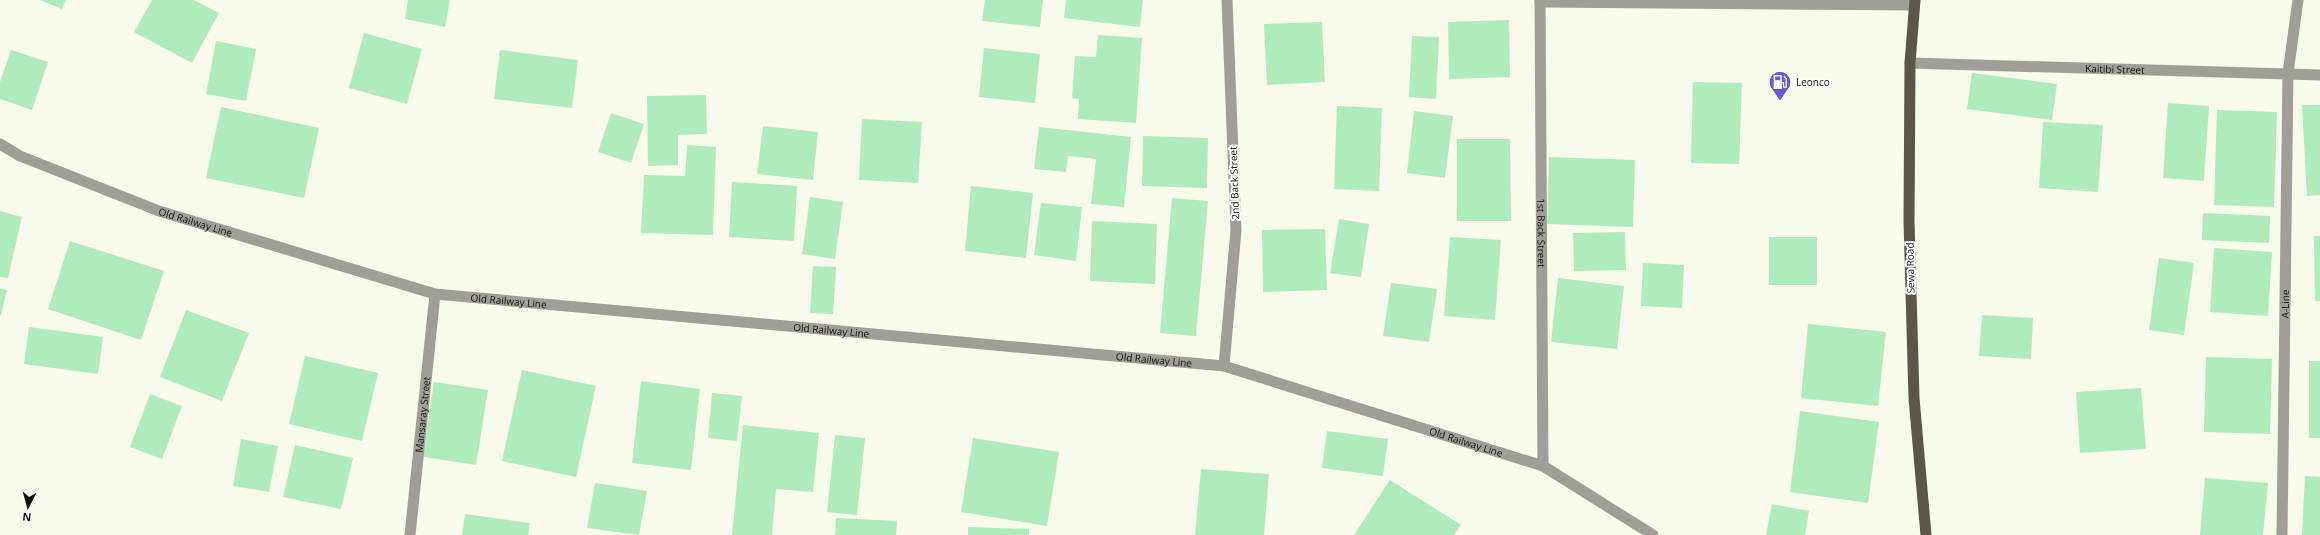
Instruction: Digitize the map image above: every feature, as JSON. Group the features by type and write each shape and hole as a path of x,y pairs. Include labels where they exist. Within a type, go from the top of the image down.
{"main road":[{"name":"Sewa Road","path":"1915,3 1910,62 1909,220 1914,398 1926,535"}],"street":[{"name":"2nd Back Street","path":"1224,366 1236,230 1227,0"},
{"name":"A-Line","path":"2282,535 2288,73 2298,0"},
{"path":"1540,1 1915,3"},
{"name":"1st Back Street","path":"1540,1 1543,466"},
{"name":"Kaitibi Street","path":"1910,62 2320,75"},
{"name":"Old Railway Line","path":"0,144 20,156 159,211 435,294 1224,366 1543,466 1653,535"},
{"name":"Mansaray Street","path":"410,535 435,294"}],"building":[{"path":"40,0 66,0 62,9"},
{"path":"152,0 194,0 219,13 192,63 134,32"},
{"path":"408,0 450,0 445,27 405,19"},
{"path":"985,0 1043,0 1040,27 982,21"},
{"path":"1066,0 1143,0 1140,27 1064,18"},
{"path":"1509,20 1510,77 1449,79 1448,22"},
{"path":"1322,22 1325,82 1267,85 1264,24"},
{"path":"364,33 422,49 407,104 349,88"},
{"path":"1098,35 1142,38 1136,123 1078,119 1079,99 1072,98 1075,56 1096,57"},
{"path":"1412,36 1439,37 1436,99 1409,97"},
{"path":"216,41 256,49 246,101 206,94"},
{"path":"984,48 1040,54 1035,103 979,97"},
{"path":"11,50 48,62 32,110 0,99 0,82"},
{"path":"500,50 578,60 572,108 494,99"},
{"path":"1972,73 2057,84 2052,120 1967,109"},
{"path":"1693,82 1742,83 1739,164 1691,163"},
{"path":"706,95 707,134 678,135 678,165 648,166 647,96"},
{"path":"2168,103 2209,106 2204,181 2163,178"},
{"path":"2302,105 2320,105 2320,195 2307,196"},
{"path":"1337,106 1382,108 1379,191 1334,189"},
{"path":"221,107 319,128 304,198 206,178"},
{"path":"2217,110 2277,112 2274,207 2214,205"},
{"path":"1414,111 1453,116 1445,178 1407,173"},
{"path":"611,113 644,124 631,163 598,152"},
{"path":"862,119 922,122 918,183 859,180"},
{"path":"2043,122 2103,125 2098,192 2039,188"},
{"path":"763,126 818,132 813,180 757,174"},
{"path":"1039,127 1131,137 1124,207 1091,204 1096,159 1068,156 1066,172 1034,169"},
{"path":"1143,136 1208,138 1207,188 1142,186"},
{"path":"1457,139 1510,139 1511,221 1457,221"},
{"path":"687,145 716,147 713,235 641,233 644,175 685,176"},
{"path":"1549,157 1635,160 1633,227 1547,224"},
{"path":"732,182 797,186 794,241 729,237"},
{"path":"971,186 1033,193 1026,258 965,251"},
{"path":"810,197 843,202 835,259 802,254"},
{"path":"1172,198 1208,201 1196,336 1160,333"},
{"path":"1041,203 1082,207 1076,261 1034,255"},
{"path":"0,211 22,217 8,278 0,277"},
{"path":"2203,213 2270,216 2269,243 2202,240"},
{"path":"1339,219 1369,224 1361,277 1330,273"},
{"path":"1092,221 1157,224 1155,284 1090,281"},
{"path":"1325,229 1327,290 1263,292 1262,230"},
{"path":"1625,232 1626,270 1574,271 1573,233"},
{"path":"2314,236 2320,236 2320,301 2315,301"},
{"path":"1450,237 1501,240 1495,320 1444,316"},
{"path":"1769,237 1817,237 1817,285 1769,285"},
{"path":"70,241 164,271 141,340 48,309"},
{"path":"2214,248 2272,252 2268,316 2210,312"},
{"path":"2159,258 2194,263 2184,335 2149,330"},
{"path":"1643,263 1684,265 1682,308 1641,306"},
{"path":"813,266 836,267 833,314 810,313"},
{"path":"1558,278 1624,286 1617,349 1551,342"},
{"path":"1391,283 1437,289 1429,342 1383,336"},
{"path":"0,289 7,290 1,315 0,315"},
{"path":"186,310 249,333 222,401 160,377"},
{"path":"1982,315 2033,318 2031,359 1979,356"},
{"path":"1808,324 1886,332 1878,406 1801,398"},
{"path":"29,327 103,337 98,374 24,364"},
{"path":"305,356 378,373 362,441 289,424"},
{"path":"2206,357 2272,359 2270,434 2204,432"},
{"path":"2309,361 2320,361 2320,438 2309,438"},
{"path":"522,370 596,386 576,477 502,461"},
{"path":"641,381 700,389 691,470 632,463"},
{"path":"434,382 488,390 476,465 423,457"},
{"path":"2141,388 2146,449 2080,453 2076,392"},
{"path":"712,393 742,396 737,441 708,438"},
{"path":"150,394 182,406 162,459 130,447"},
{"path":"1800,411 1879,422 1868,503 1790,492"},
{"path":"743,425 819,433 813,492 776,489 772,535 732,535"},
{"path":"1327,431 1388,439 1383,476 1322,468"},
{"path":"835,435 865,438 857,515 827,512"},
{"path":"973,438 1059,452 1047,526 961,512"},
{"path":"241,439 278,446 269,492 233,486"},
{"path":"295,445 353,458 341,509 283,497"},
{"path":"1201,469 1269,474 1264,535 1195,535"},
{"path":"2305,476 2320,477 2320,535 2302,535"},
{"path":"2205,478 2268,483 2263,535 2200,535"},
{"path":"1390,480 1461,525 1454,535 1354,535"},
{"path":"595,483 647,491 639,535 587,528"},
{"path":"1772,504 1809,511 1805,535 1766,535"},
{"path":"465,514 530,523 528,535 462,535"},
{"path":"836,518 897,521 896,535 835,535"},
{"path":"968,527 1029,529 1029,535 968,535"}],"place":[{"name":"Leonco","path":"1780,102"}]}
